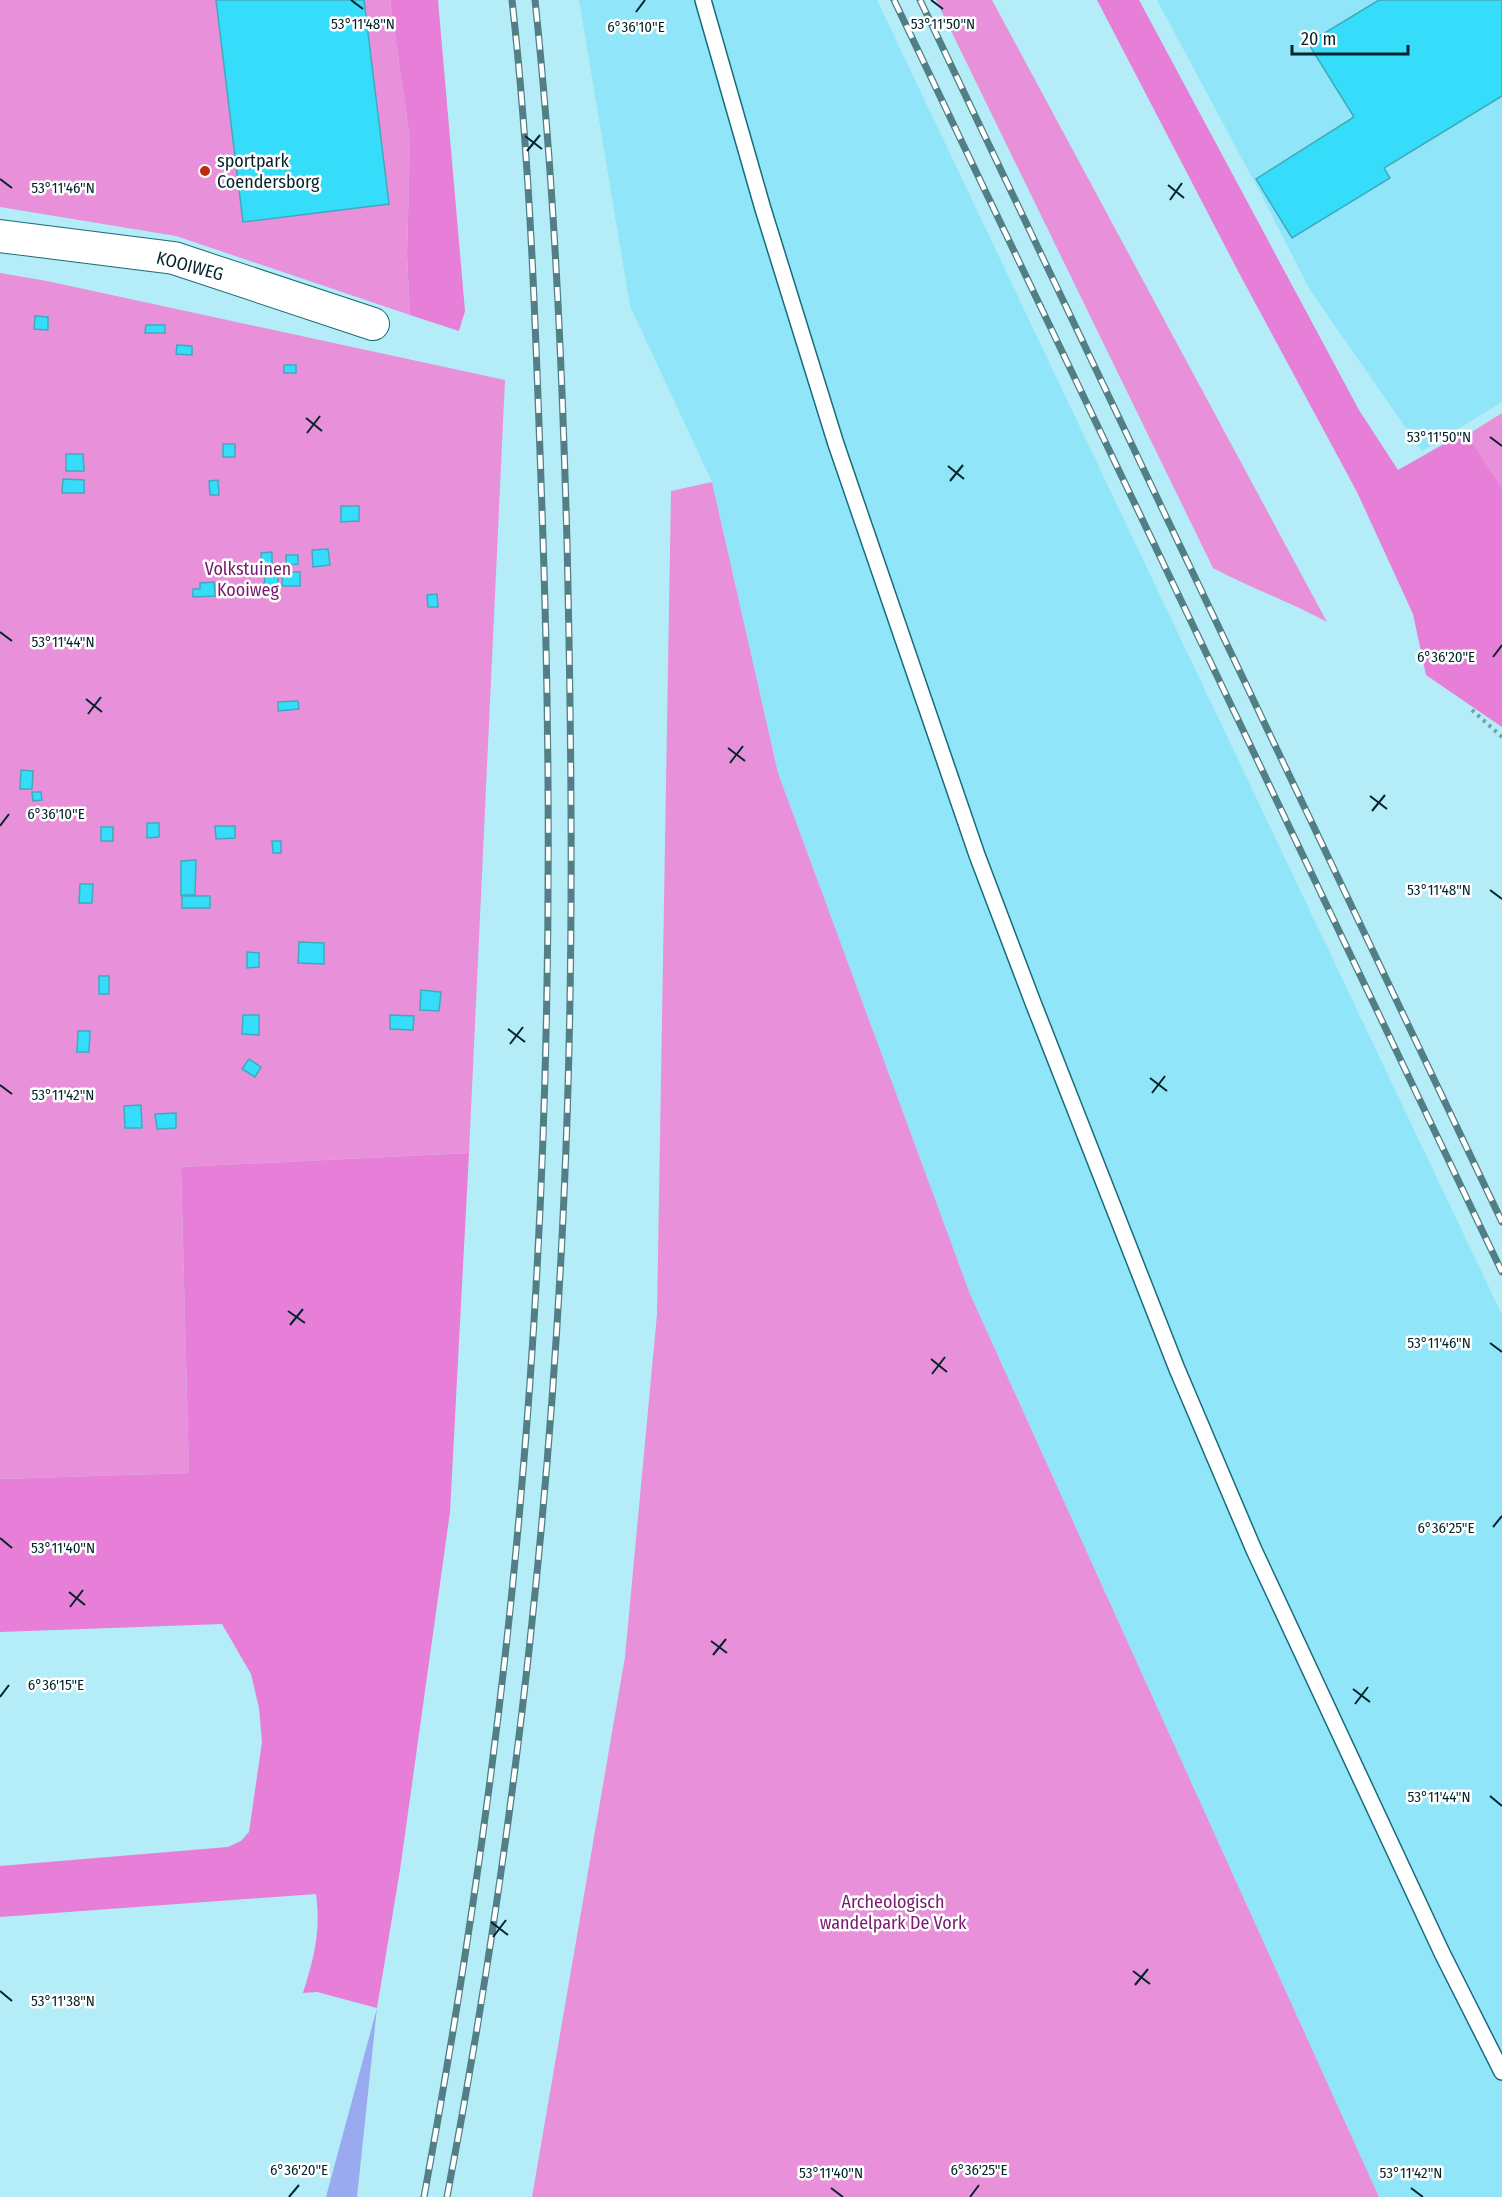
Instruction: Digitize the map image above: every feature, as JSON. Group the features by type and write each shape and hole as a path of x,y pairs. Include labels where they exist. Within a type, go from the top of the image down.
{"street":[{"name":"KOOIWEG","path":"0,236 174,258 373,324"}],"lane":[{"path":"703,0 762,209 836,444 973,844 1032,1000 1177,1369 1254,1550 1442,1953 1502,2072"}],"path":[{"path":"1472,710 1502,736"}],"shaded area":[{"path":"390,0 438,0 465,311 459,331 410,315 407,256 410,139"},
{"path":"579,0 877,0 1502,1315 1502,2197 1379,2197 970,1294 778,773 712,482 630,306"},
{"path":"1097,0 1139,0 1359,410 1398,470 1465,432 1502,489 1502,727 1426,675 1413,614 1357,492 1238,271"},
{"path":"1157,0 1502,0 1502,402 1422,451 1310,290"},
{"path":"469,1153 450,1512 400,1870 377,2008 317,1992 303,1993 316,1945 318,1921 316,1894 0,1917 0,1866 228,1847 241,1841 249,1832 262,1742 259,1708 251,1674 222,1624 0,1632 0,1479 189,1473 181,1167"},
{"path":"377,2008 357,2197 326,2197"}],"green space":[{"name":"sportpark Coendersborg","path":"0,0 390,0 410,139 407,256 410,315 176,236 0,207"},
{"path":"936,0 992,0 1327,622 1213,568"},
{"name":"Volkstuinen Kooiweg","path":"0,273 47,281 505,380 469,1153 181,1167 189,1473 0,1479"},
{"path":"1502,413 1502,555 1437,454"},
{"name":"Archeologisch wandelpark De Vork","path":"712,482 778,773 970,1294 1379,2197 532,2197 625,1657 657,1314 671,491"}],"building":[{"path":"216,0 364,0 389,204 243,222"},
{"path":"1379,0 1502,0 1502,96 1384,168 1390,178 1292,238 1256,179 1354,117 1308,43"},
{"path":"35,316 48,317 48,330 34,329"},
{"path":"146,325 165,325 165,333 145,333"},
{"path":"177,345 192,346 192,355 176,354"},
{"path":"284,365 296,365 296,373 284,373"},
{"path":"223,444 235,444 235,457 223,457"},
{"path":"66,454 83,454 84,471 66,471"},
{"path":"63,479 84,480 84,493 62,493"},
{"path":"218,480 219,495 210,495 209,481"},
{"path":"341,506 359,506 359,521 341,522"},
{"path":"328,549 330,565 313,567 312,550"},
{"path":"272,552 272,564 262,565 261,553"},
{"path":"286,555 298,555 298,564 286,565"},
{"path":"265,572 278,572 278,589 264,589"},
{"path":"283,572 300,572 300,586 282,586"},
{"path":"214,582 215,596 193,597 193,589 200,589 200,583"},
{"path":"437,594 438,607 428,607 427,595"},
{"path":"298,701 299,709 278,711 278,702"},
{"path":"21,770 33,771 32,789 20,789"},
{"path":"32,792 41,792 42,800 33,801"},
{"path":"147,823 159,823 159,837 147,838"},
{"path":"215,826 235,826 235,838 216,839"},
{"path":"101,827 113,827 113,841 101,841"},
{"path":"272,841 281,841 281,853 273,853"},
{"path":"196,860 195,895 181,895 181,861"},
{"path":"80,884 93,884 92,903 79,903"},
{"path":"182,896 210,896 210,908 182,908"},
{"path":"299,942 324,943 324,964 298,963"},
{"path":"247,952 259,953 259,967 247,968"},
{"path":"99,976 109,976 109,994 99,994"},
{"path":"421,990 441,992 439,1011 420,1010"},
{"path":"243,1015 259,1015 259,1035 242,1034"},
{"path":"390,1015 414,1016 413,1030 390,1029"},
{"path":"78,1031 90,1031 89,1052 77,1052"},
{"path":"249,1059 261,1067 255,1077 242,1069"},
{"path":"141,1105 142,1128 125,1128 124,1106"},
{"path":"176,1113 176,1128 157,1129 155,1114"}],"railway":[{"path":"424,2197 440,2110 481,1847 513,1583 531,1372 544,1125 548,879 546,632 532,254 524,127 512,0"},
{"path":"447,2197 490,1948 524,1698 548,1447 564,1196 571,869 567,542 556,271 535,0"},
{"path":"894,0 1502,1272"},
{"path":"920,0 1502,1222"}],"place":[{"name":"sportpark Coendersborg","path":"205,171"}]}
